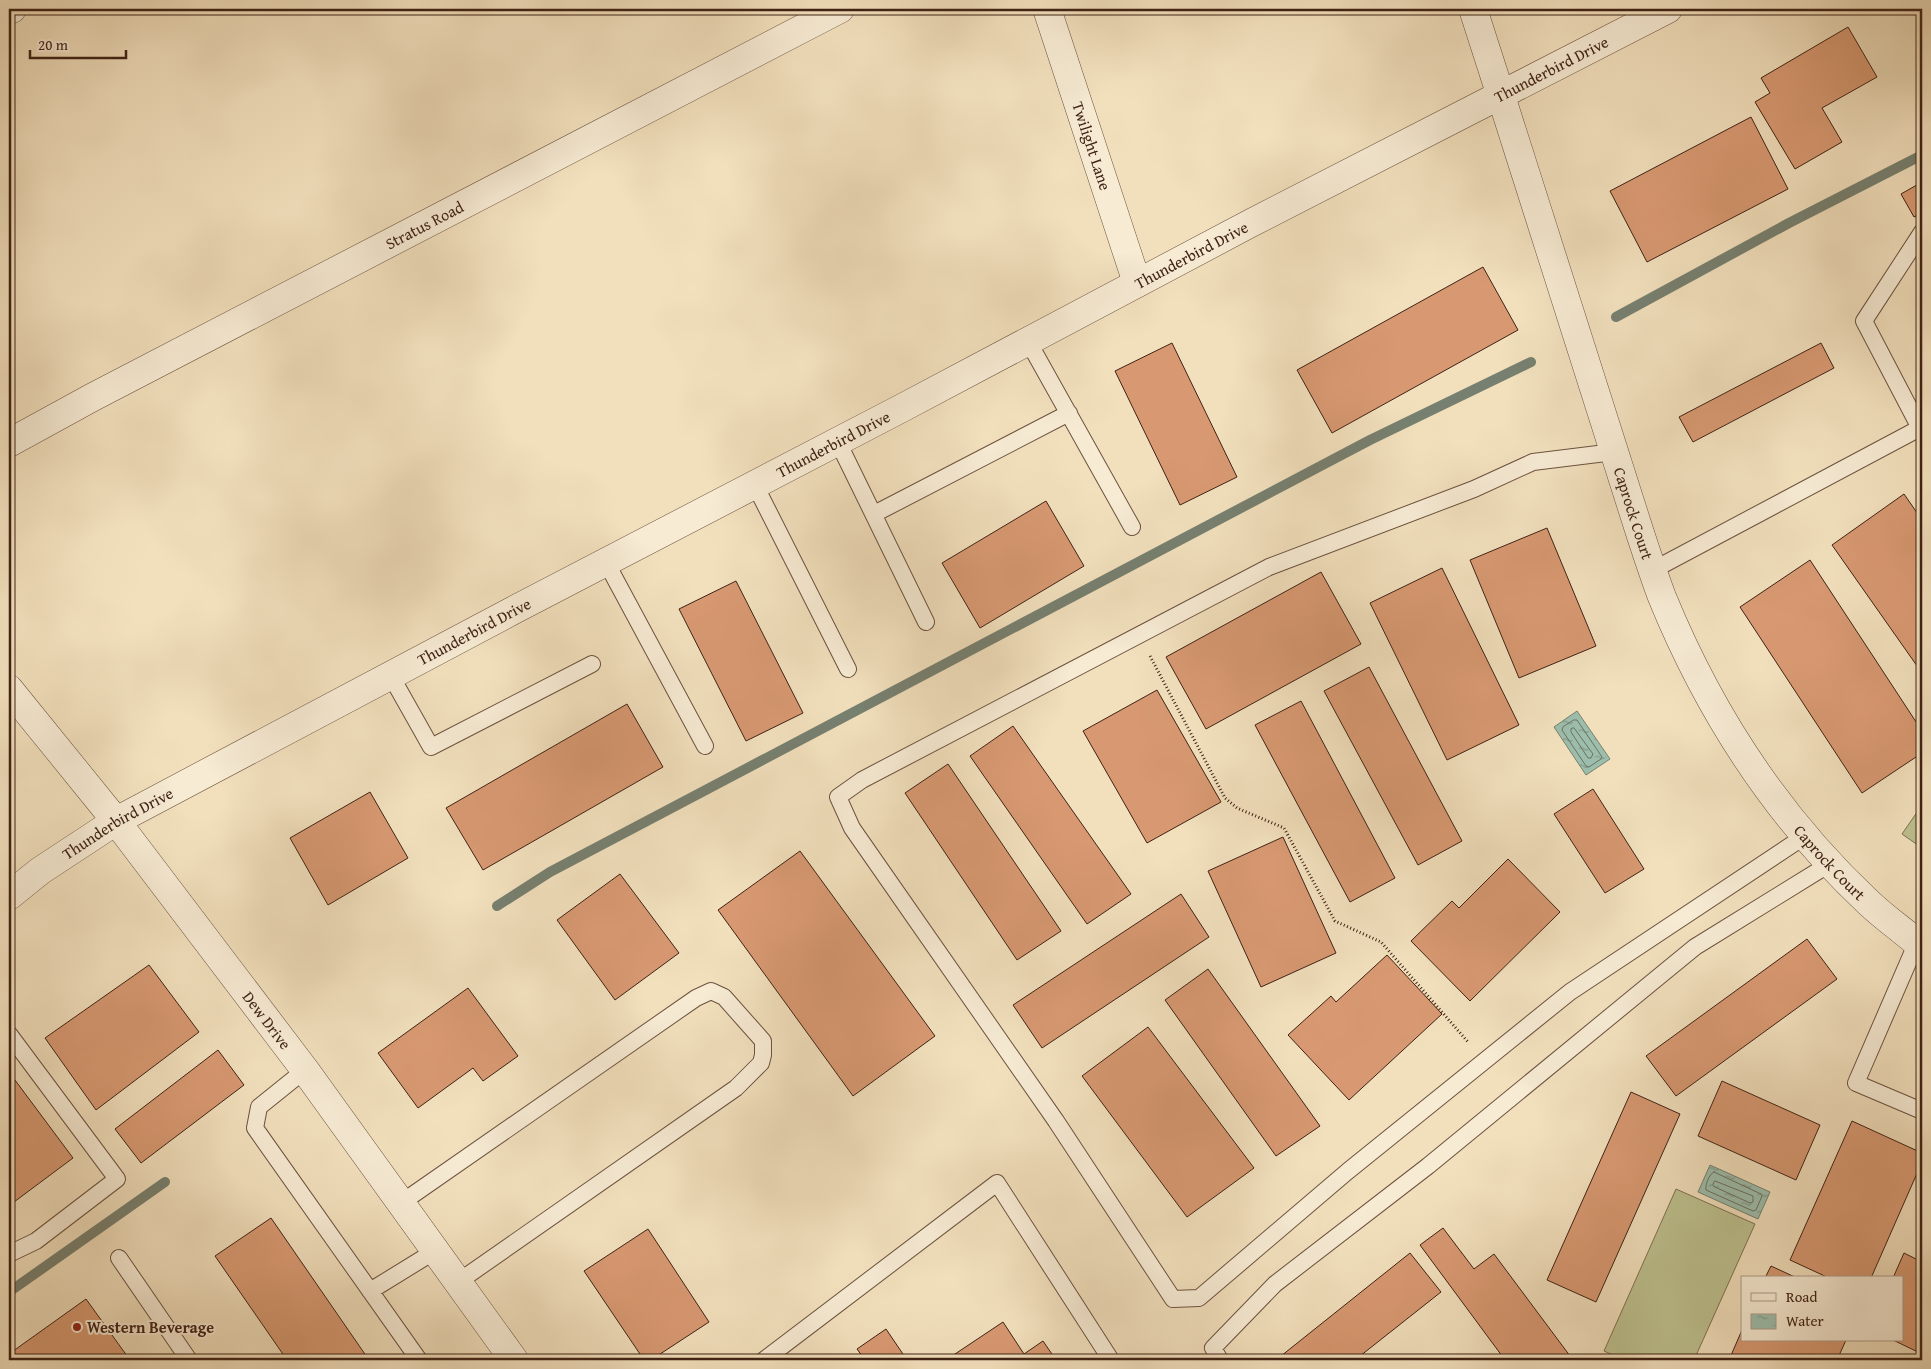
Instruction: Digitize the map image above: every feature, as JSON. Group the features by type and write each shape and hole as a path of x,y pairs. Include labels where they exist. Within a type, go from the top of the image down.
{"street":[{"name":"Stratus Road","path":"9,443 93,397 840,9"},
{"name":"Twilight Lane","path":"1047,9 1137,283"},
{"name":"Caprock Court","path":"1473,9 1614,452 1662,596 1680,637 1713,706 1756,774 1805,836 1830,863 1870,904 1920,944"},
{"name":"Thunderbird Drive","path":"9,896 40,871 116,821 606,562 838,442 1251,222 1501,96 1668,9"},
{"name":"Dew Drive","path":"9,689 116,821 305,1070 514,1360"}],"lane":[{"path":"1653,570 1921,430 1864,321 1922,232"},
{"path":"1028,341 1132,527"},
{"path":"874,514 1069,413"},
{"path":"838,442 926,622"},
{"path":"1614,452 1533,462 1474,489 1269,566 862,780 838,797 852,828 1056,1121 1173,1299 1199,1298 1348,1172 1570,992 1805,836"},
{"path":"755,485 848,669"},
{"path":"606,562 705,746"},
{"path":"391,676 431,747 592,664"},
{"path":"1220,1360 1213,1348 1275,1284 1428,1166 1695,947 1830,863"},
{"path":"1920,944 1856,1083 1922,1111"},
{"path":"402,1203 696,998 711,991 724,997 762,1041 763,1055 761,1063 736,1088 458,1282"},
{"path":"9,1034 117,1179 36,1241 9,1254"},
{"path":"305,1070 259,1107 255,1128 419,1360"},
{"path":"764,1360 997,1183 1111,1360"},
{"path":"370,1291 435,1251"},
{"path":"119,1258 189,1360"}],"path":[{"path":"1139,636 1225,798 1237,808 1284,828 1335,921 1381,942 1484,1061"}],"shaded area":[{"path":"1922,805 1922,848 1902,834"},
{"path":"1676,1189 1755,1224 1694,1360 1624,1360 1604,1351"}],"water":[{"path":"1577,711 1610,759 1586,775 1554,727"},
{"path":"1710,1165 1770,1192 1758,1219 1698,1192"}],"building":[{"path":"1848,27 1877,77 1822,108 1842,142 1795,169 1755,102 1770,93 1761,78"},
{"path":"1751,117 1788,189 1647,262 1610,191"},
{"path":"1922,182 1922,213 1914,217 1901,194"},
{"path":"1483,267 1518,330 1332,433 1297,370"},
{"path":"1172,343 1237,477 1180,505 1115,371"},
{"path":"1821,343 1834,368 1693,442 1679,417"},
{"path":"1904,494 1922,520 1922,673 1832,545"},
{"path":"1046,501 1084,566 980,628 942,563"},
{"path":"1547,528 1596,646 1519,678 1470,560"},
{"path":"1810,560 1922,731 1922,753 1862,793 1740,607"},
{"path":"1442,568 1519,725 1447,760 1370,603"},
{"path":"1321,572 1361,644 1206,729 1166,657"},
{"path":"736,581 803,713 746,741 679,609"},
{"path":"1369,667 1462,841 1418,865 1324,691"},
{"path":"1157,690 1221,802 1147,843 1083,731"},
{"path":"1301,701 1395,878 1350,902 1255,725"},
{"path":"627,704 663,767 483,870 446,808"},
{"path":"1013,726 1131,894 1087,924 970,756"},
{"path":"948,764 1061,931 1017,960 905,793"},
{"path":"1593,789 1644,869 1605,893 1554,814"},
{"path":"370,792 408,858 328,905 290,838"},
{"path":"1283,837 1336,953 1261,987 1208,871"},
{"path":"800,851 935,1036 853,1096 718,910"},
{"path":"1508,859 1560,912 1470,1001 1411,941 1452,901 1459,908"},
{"path":"620,874 679,953 615,1000 557,920"},
{"path":"1181,894 1209,937 1042,1048 1013,1005"},
{"path":"1807,939 1837,979 1676,1096 1646,1056"},
{"path":"1387,955 1442,1014 1349,1100 1288,1035 1331,996 1336,1002"},
{"path":"149,965 199,1032 96,1110 45,1038"},
{"path":"1208,969 1320,1126 1276,1156 1165,1000"},
{"path":"468,988 518,1056 483,1081 473,1068 418,1108 378,1053"},
{"path":"1148,1027 1254,1168 1187,1217 1082,1076"},
{"path":"218,1050 244,1085 141,1163 115,1129"},
{"path":"9,1072 73,1158 10,1205 9,1204"},
{"path":"1722,1081 1820,1125 1796,1180 1698,1136"},
{"path":"1631,1092 1680,1114 1596,1302 1547,1280"},
{"path":"1852,1121 1922,1153 1922,1162 1872,1276 1825,1276 1790,1260"},
{"path":"271,1218 369,1360 287,1360 215,1256"},
{"path":"1443,1228 1474,1269 1494,1254 1573,1360 1505,1360 1420,1245"},
{"path":"648,1229 709,1322 651,1360 644,1360 584,1271"},
{"path":"1410,1253 1441,1292 1355,1360 1276,1360"},
{"path":"1904,1253 1922,1262 1922,1354 1897,1342 1904,1342 1904,1276 1894,1276"},
{"path":"1771,1266 1793,1276 1766,1276"},
{"name":"Western Beverage","path":"86,1299 130,1360 9,1360 9,1354"},
{"path":"1003,1322 1024,1354 1043,1341 1056,1360 946,1360"},
{"path":"886,1329 907,1360 865,1360 857,1349"},
{"path":"1741,1332 1741,1342 1845,1342 1837,1360 1729,1360"}],"waterway":[{"path":"1616,317 1789,223 1922,155"},
{"path":"497,906 550,872 1370,440 1531,362"},
{"path":"9,1292 165,1182"}],"place":[{"name":"Western Beverage","path":"77,1327"}]}
